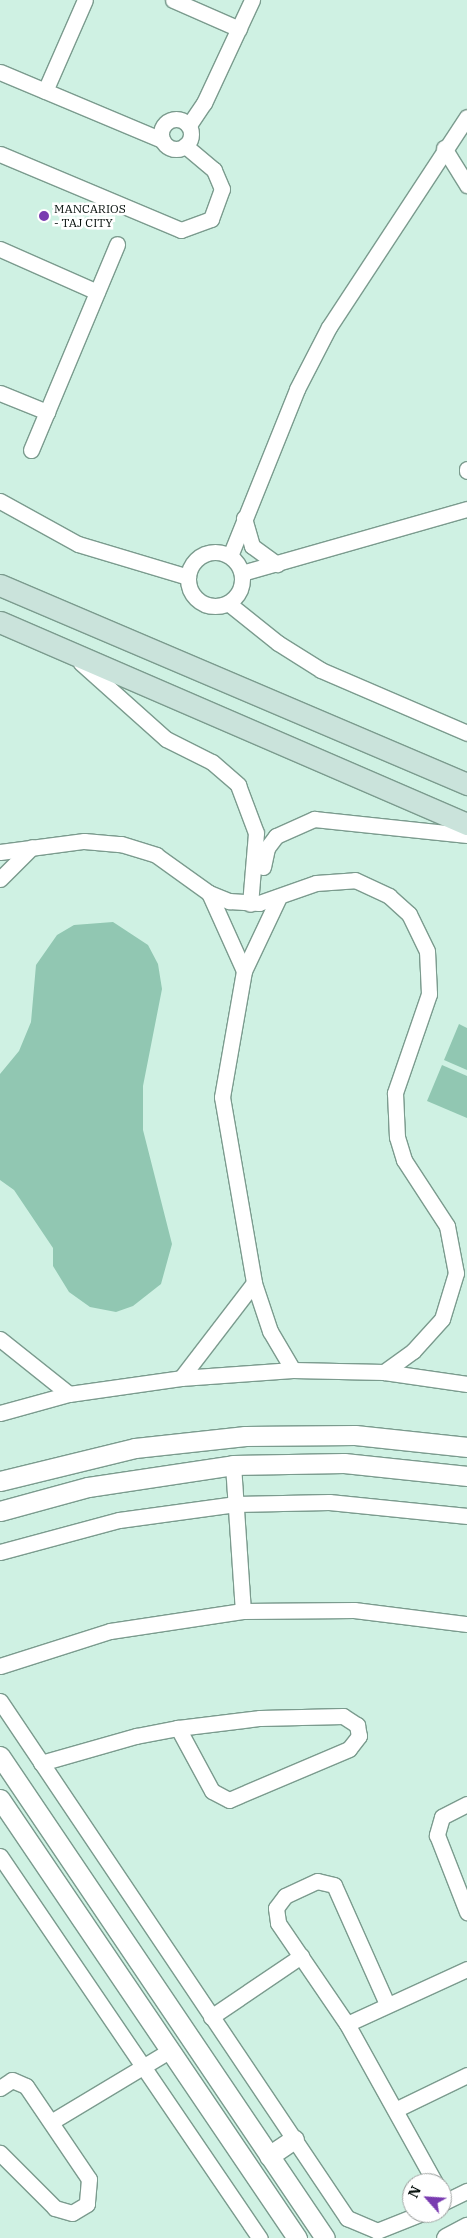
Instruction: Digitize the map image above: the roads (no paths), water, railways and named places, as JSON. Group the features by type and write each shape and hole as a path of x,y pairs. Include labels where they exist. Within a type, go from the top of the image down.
{"main road":[{"path":"0,585 467,784"},
{"path":"0,622 467,824"}],"street":[{"path":"45,91 85,0"},
{"path":"173,0 239,29"},
{"path":"185,146 191,134 189,125 204,102 252,0"},
{"path":"0,72 162,140 172,148 185,146 214,170 222,195 211,220 181,230 0,154"},
{"path":"230,556 244,517 297,389 329,327 444,148 467,117"},
{"path":"162,140 162,127 169,120 177,118 189,125"},
{"path":"444,148 467,185"},
{"path":"31,450 117,244"},
{"path":"0,249 97,292"},
{"path":"0,393 47,412"},
{"path":"0,500 78,544 188,577"},
{"path":"242,573 467,509"},
{"path":"244,517 252,546 277,564"},
{"path":"228,603 240,590 242,573 230,556 208,553 198,558 188,577 196,598 206,604 228,603 321,670 467,733"},
{"path":"69,652 166,739 226,772 247,800 263,842 255,903"},
{"path":"263,842 294,824 314,819 467,835"},
{"path":"0,852 84,841 141,848 168,861 209,893 255,903 278,899 316,883 355,880 400,904 427,951 428,994 400,1071 394,1113 404,1160 447,1226 456,1273 442,1319 413,1351 384,1372"},
{"path":"0,879 32,847"},
{"path":"209,893 244,971"},
{"path":"278,899 244,971 222,1097 254,1283 270,1331 294,1370"},
{"path":"181,1378 254,1283"},
{"path":"0,1339 69,1394"},
{"path":"0,1413 69,1394 181,1378 294,1370 384,1372 467,1384"},
{"path":"0,1481 81,1459 190,1441 254,1436 355,1435 467,1447"},
{"path":"81,1459 88,1487"},
{"path":"0,1511 88,1487 233,1465 344,1463 467,1476"},
{"path":"233,1465 243,1610"},
{"path":"0,1552 119,1520 236,1504 329,1502 467,1516"},
{"path":"0,1666 110,1631 243,1610 354,1610 467,1624"},
{"path":"0,1701 340,2210 356,2225 388,2230 402,2223"},
{"path":"40,1763 178,1728 260,1718 343,1716 354,1721 359,1736 349,1750 229,1800 212,1791 178,1728"},
{"path":"0,1756 325,2238"},
{"path":"0,1799 8,1820 171,2050 297,2238"},
{"path":"467,1804 442,1817 437,1835 467,1912"},
{"path":"0,1856 260,2238"},
{"path":"387,2004 337,1890 329,1881 317,1881 285,1896 276,1908 278,1923 347,2024 397,2109 430,2173"},
{"path":"212,2017 301,1956"},
{"path":"347,2024 387,2004 467,1969"},
{"path":"51,2122 171,2050"},
{"path":"397,2109 467,2075"},
{"path":"0,2088 12,2080 22,2082 89,2179 91,2196 80,2210 55,2208 0,2153"},
{"path":"269,2156 294,2139"},
{"path":"452,2197 467,2191"},
{"path":"446,2238 467,2227"}],"place":[{"name":"MANCARIOS - TAJ CITY","path":"44,216"}]}
